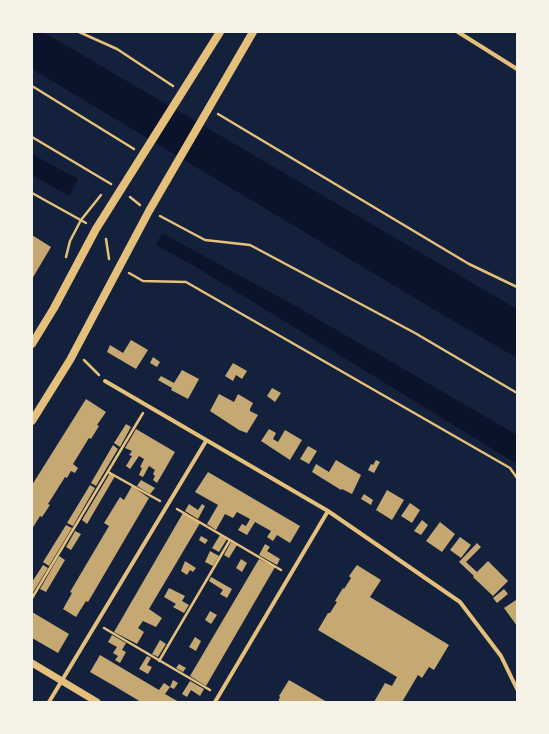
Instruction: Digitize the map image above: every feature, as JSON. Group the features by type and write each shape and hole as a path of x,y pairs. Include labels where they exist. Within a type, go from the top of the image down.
{"main road":[{"path":"32,344 54,308 96,229 220,32"},
{"path":"32,421 75,351 176,162 253,32"}],"street":[{"path":"458,32 517,69"},
{"path":"105,381 328,511 460,602 501,656 517,689"},
{"path":"50,702 206,441"},
{"path":"215,702 328,511"},
{"path":"32,663 97,702"}],"path":[{"path":"78,32 117,48 183,92"},
{"path":"32,86 135,149"},
{"path":"208,108 469,264 517,287"},
{"path":"32,137 120,190 149,211 205,240 250,245 415,333 517,393"},
{"path":"32,193 105,234 109,262 119,268 143,281 186,282 510,468 517,478"},
{"path":"75,351 105,381"},
{"path":"32,598 147,406"},
{"path":"108,472 167,506 179,509 290,576"},
{"path":"159,661 230,540"},
{"path":"97,623 159,661 219,695"}],"water":[{"path":"32,32 43,32 517,309 517,358 32,69"},
{"path":"32,154 78,179 69,196 32,175"},
{"path":"162,233 292,304 517,435 517,464 196,267 156,245"}],"building":[{"path":"32,235 51,247 32,279"},
{"path":"131,340 148,350 136,369 107,352 110,345 123,353"},
{"path":"153,357 160,362 157,367 150,363"},
{"path":"233,363 247,371 242,379 236,375 233,381 225,376"},
{"path":"182,370 199,379 188,399 171,390 172,388 158,380 161,376 174,383"},
{"path":"272,388 281,393 275,402 267,396"},
{"path":"219,394 234,402 238,394 253,403 250,411 258,415 247,433 239,430 210,411"},
{"path":"86,399 106,412 97,425 99,426 91,439 89,438 73,464 78,468 75,473 71,471 67,478 65,477 48,504 50,505 42,517 40,516 32,529 32,485"},
{"path":"126,424 131,427 120,447 114,443"},
{"path":"136,429 175,452 157,483 153,480 155,470 149,466 143,477 139,475 142,468 140,467 144,459 139,456 130,469 126,466 132,456 129,455 132,451 125,448"},
{"path":"269,429 276,433 273,439 278,442 285,430 302,440 290,460 261,441"},
{"path":"113,445 118,449 96,486 91,483"},
{"path":"308,446 317,451 309,464 300,459"},
{"path":"336,460 361,475 352,494 342,489 341,490 312,472 316,464 329,472"},
{"path":"376,460 380,462 374,473 368,470 371,464 373,465"},
{"path":"208,472 300,526 290,543 277,535 273,541 267,537 271,531 255,522 247,535 238,530 242,524 246,526 250,519 237,512 233,518 225,514 216,530 207,524 218,505 195,492"},
{"path":"110,473 115,476 87,524 82,520"},
{"path":"141,480 155,488 150,494 137,486"},
{"path":"90,485 95,488 73,526 67,523"},
{"path":"132,486 149,498 88,602 86,601 76,617 63,609 72,593 70,592 109,526 104,523 120,497 124,500"},
{"path":"387,490 404,500 392,520 376,510"},
{"path":"364,494 373,500 371,505 361,499"},
{"path":"410,503 420,510 412,523 401,516"},
{"path":"189,504 198,510 202,504 205,506 198,519 185,511"},
{"path":"183,513 200,523 149,609 162,618 156,627 143,621 138,628 144,632 137,644 114,632"},
{"path":"422,520 428,525 421,535 414,531"},
{"path":"440,522 455,534 442,552 426,541"},
{"path":"66,525 72,528 49,566 43,562"},
{"path":"75,531 81,534 71,550 66,547"},
{"path":"220,535 227,539 219,552 212,548"},
{"path":"201,536 208,540 205,544 199,540"},
{"path":"460,537 471,545 461,558 450,550"},
{"path":"231,542 237,545 229,558 224,555"},
{"path":"477,543 481,547 466,562 477,572 488,561 508,581 493,596 459,562"},
{"path":"265,544 270,547 267,551 280,559 277,565 259,555"},
{"path":"210,551 219,556 213,566 205,562"},
{"path":"59,556 65,560 46,592 40,589"},
{"path":"241,559 247,563 242,572 236,568"},
{"path":"259,559 275,567 206,686 190,676"},
{"path":"185,561 196,568 193,572 190,570 187,575 181,571"},
{"path":"43,565 48,568 32,594 32,582"},
{"path":"357,565 381,580 370,597 449,645 434,670 429,667 422,678 418,675 402,702 374,702 385,683 392,686 397,677 318,630 328,613 330,613 337,602 335,601 351,578 349,576"},
{"path":"211,577 232,589 227,598 220,594 223,590 209,581"},
{"path":"169,588 185,596 182,601 189,605 184,613 173,607 176,604 164,597"},
{"path":"504,589 508,594 497,603 493,598"},
{"path":"517,600 517,626 504,608"},
{"path":"210,611 217,615 211,624 205,620"},
{"path":"32,612 69,634 58,653 32,638"},
{"path":"112,635 126,643 122,650 126,652 120,663 115,660 118,656 113,653 117,647 108,642"},
{"path":"195,637 201,641 196,651 189,647"},
{"path":"160,640 166,644 158,657 152,654"},
{"path":"100,655 159,690 164,683 170,687 165,694 179,702 141,702 90,672"},
{"path":"147,656 151,658 147,665 152,667 148,674 139,669"},
{"path":"179,664 186,668 183,672 176,668"},
{"path":"173,680 178,683 174,689 170,687"},
{"path":"289,680 327,702 278,702 279,696"},
{"path":"190,681 204,689 200,696 191,690 187,697 182,694"}]}
